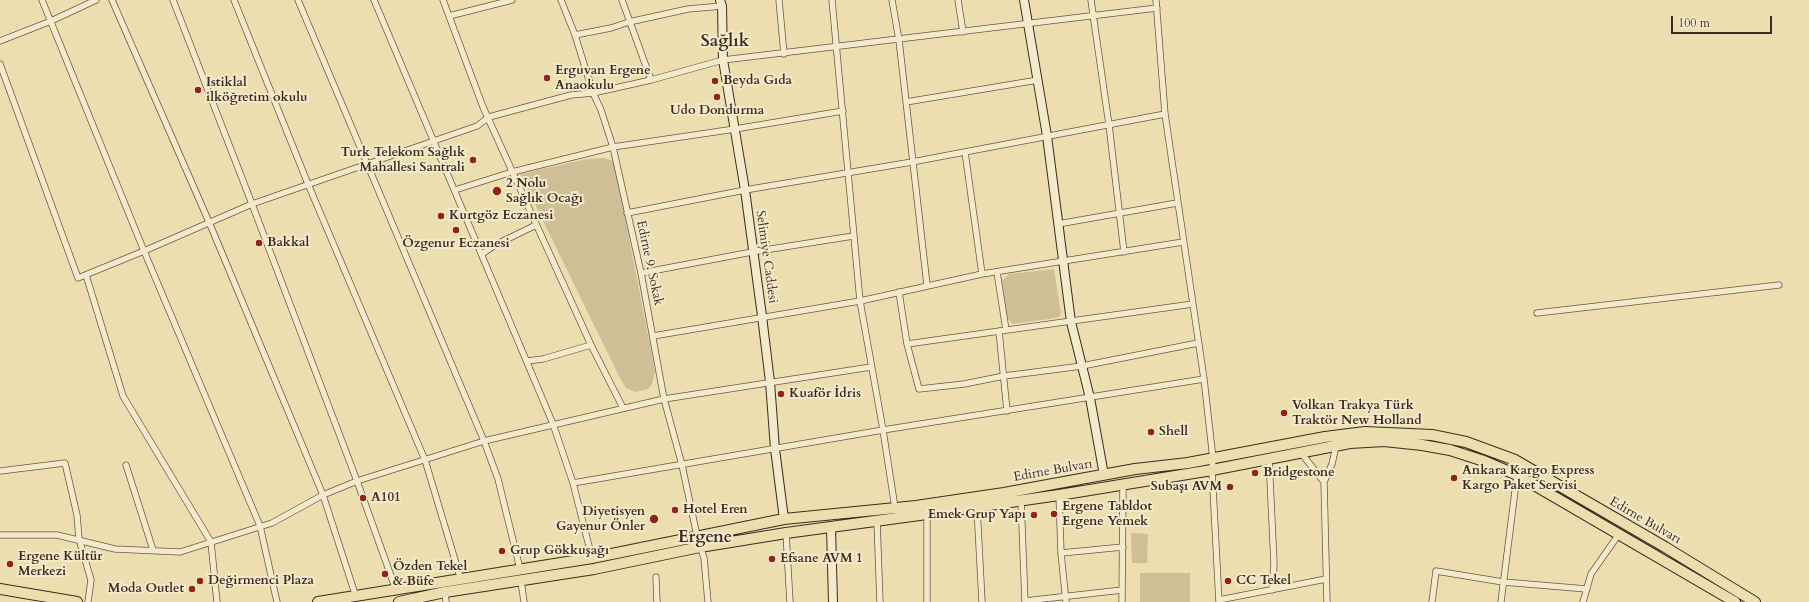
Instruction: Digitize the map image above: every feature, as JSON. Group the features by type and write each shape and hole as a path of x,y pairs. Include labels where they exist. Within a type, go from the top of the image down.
{"highway":[{"name":"Edirne Bulvarı","path":"318,602 592,558 784,519 895,508 1004,492 1213,459 1325,437 1365,432 1432,435 1466,442 1493,451 1535,471 1755,602"},
{"name":"Edirne Bulvarı","path":"404,602 445,597 700,547 786,533 1059,495 1212,470 1350,443 1384,442 1422,444 1450,450 1484,461 1517,475 1735,602"},
{"path":"0,589 77,602"}],"street":[{"path":"42,0 144,251 260,526 277,602"},
{"path":"0,41 51,21 96,0"},
{"path":"112,0 209,222 323,495 356,597"},
{"path":"173,0 357,481 396,590"},
{"path":"234,0 308,184 424,460 460,580"},
{"path":"298,0 484,441 498,479 520,569"},
{"path":"374,0 554,424 573,482 592,558"},
{"path":"443,0 483,108 489,117 512,172 591,346 623,408"},
{"path":"449,16 512,0"},
{"name":"Edirne 9. Sokak","path":"561,0 575,35 593,93 601,110 613,146 653,336 664,399 682,465 697,536 704,558 708,602"},
{"path":"622,0 651,80"},
{"path":"779,0 784,54"},
{"path":"832,0 860,301 895,508"},
{"path":"892,0 899,40 927,285"},
{"path":"958,0 963,32"},
{"path":"1024,0 1047,136 1071,322 1090,398 1104,475"},
{"path":"1091,0 1124,252"},
{"path":"1156,0 1165,114 1204,379 1213,459 1212,470 1219,601 1326,579"},
{"path":"575,35 611,28 629,22 688,9 721,3"},
{"name":"Selimiye Caddesi","path":"721,3 723,60 745,190 752,252 762,316 770,382 774,449 784,519"},
{"path":"0,64 78,278 252,204 477,126 489,117 571,95 593,93 651,80 723,60 784,54 836,46 899,40 1157,8"},
{"path":"906,102 1038,80"},
{"path":"455,190 512,172 613,146 735,129 843,110"},
{"path":"627,213 745,190 848,174 1165,114"},
{"path":"965,152 982,274"},
{"path":"1058,224 1177,203"},
{"path":"482,254 495,245 536,225"},
{"path":"640,273 752,252 853,236"},
{"path":"653,336 762,316 860,301 982,274 1183,242"},
{"path":"997,272 1006,330"},
{"path":"86,275 123,396 210,542 217,602"},
{"path":"1537,313 1779,285"},
{"path":"899,292 907,344 919,389 964,384 1004,376 1082,366 1198,343"},
{"path":"907,344 1193,304"},
{"path":"999,331 1006,411"},
{"path":"527,361 543,359 591,346"},
{"path":"0,535 57,535 79,539 115,549 180,552 272,523 323,495 357,481 484,441 664,399 871,367"},
{"path":"573,482 682,465 883,430 1204,379"},
{"path":"1326,602 1324,482 1332,464 1336,446"},
{"path":"1301,453 1324,482"},
{"path":"1269,458 1274,564 1272,590"},
{"path":"0,471 65,463 77,515 79,539 92,580 88,602"},
{"path":"126,465 152,550"},
{"path":"1501,602 1517,475"},
{"path":"1122,602 1124,484"},
{"path":"1059,495 1061,553 1066,600"},
{"path":"1021,500 1025,601 1066,600 1122,590"},
{"path":"977,507 982,602"},
{"path":"927,514 927,602"},
{"path":"877,521 880,602"},
{"path":"831,527 833,602"},
{"path":"786,533 790,602"},
{"path":"1583,602 1591,574 1619,534"},
{"path":"1061,553 1123,546"},
{"path":"1432,602 1436,571 1503,582 1587,589"},
{"path":"656,577 657,602"},
{"path":"521,581 524,602"}],"shaded area":[{"path":"604,158 614,161 655,371 652,384 648,389 635,392 626,388 621,380 520,174 587,159"},
{"path":"1054,269 1061,315 1056,318 1013,324 1007,318 1002,281 1009,274"},
{"path":"1131,533 1148,534 1147,563 1132,563"},
{"path":"1140,573 1190,573 1190,602 1140,602"}],"place":[{"name":"Erguvan Ergene Anaokulu","path":"547,78"},
{"name":"Beyda Gıda","path":"715,81"},
{"name":"Istiklal ilköğretim okulu","path":"198,90"},
{"name":"Udo Dondurma","path":"717,97"},
{"name":"Turk Telekom Sağlık Mahallesi Santrali","path":"473,160"},
{"name":"2 Nolu Sağlık Ocağı","path":"497,191"},
{"name":"Kurtgöz Eczanesi","path":"441,216"},
{"name":"Özgenur Eczanesi","path":"456,230"},
{"name":"Bakkal","path":"259,243"},
{"name":"Kuaför İdris","path":"781,394"},
{"name":"Volkan Trakya Türk Traktör New Holland","path":"1284,413"},
{"name":"Shell","path":"1151,432"},
{"name":"Bridgestone","path":"1255,473"},
{"name":"Ankara Kargo Express Kargo Paket Servisi","path":"1454,478"},
{"name":"Subaşı AVM","path":"1230,487"},
{"name":"A101","path":"363,498"},
{"name":"Hotel Eren","path":"675,510"},
{"name":"Ergene Tabldot Ergene Yemek","path":"1054,514"},
{"name":"Emek Grup Yapı","path":"1034,515"},
{"name":"Diyetisyen Gayenur Önler","path":"654,519"},
{"name":"Grup Gökkuşağı","path":"502,551"},
{"name":"Efsane AVM 1","path":"772,559"},
{"name":"Ergene Kültür Merkezi","path":"10,564"},
{"name":"Özden Tekel & Büfe","path":"385,574"},
{"name":"Değirmenci Plaza","path":"200,581"},
{"name":"CC Tekel","path":"1228,581"},
{"name":"Moda Outlet","path":"192,589"}],"district":[{"name":"Sağlık","path":"725,42"},
{"name":"Ergene","path":"705,538"}]}
